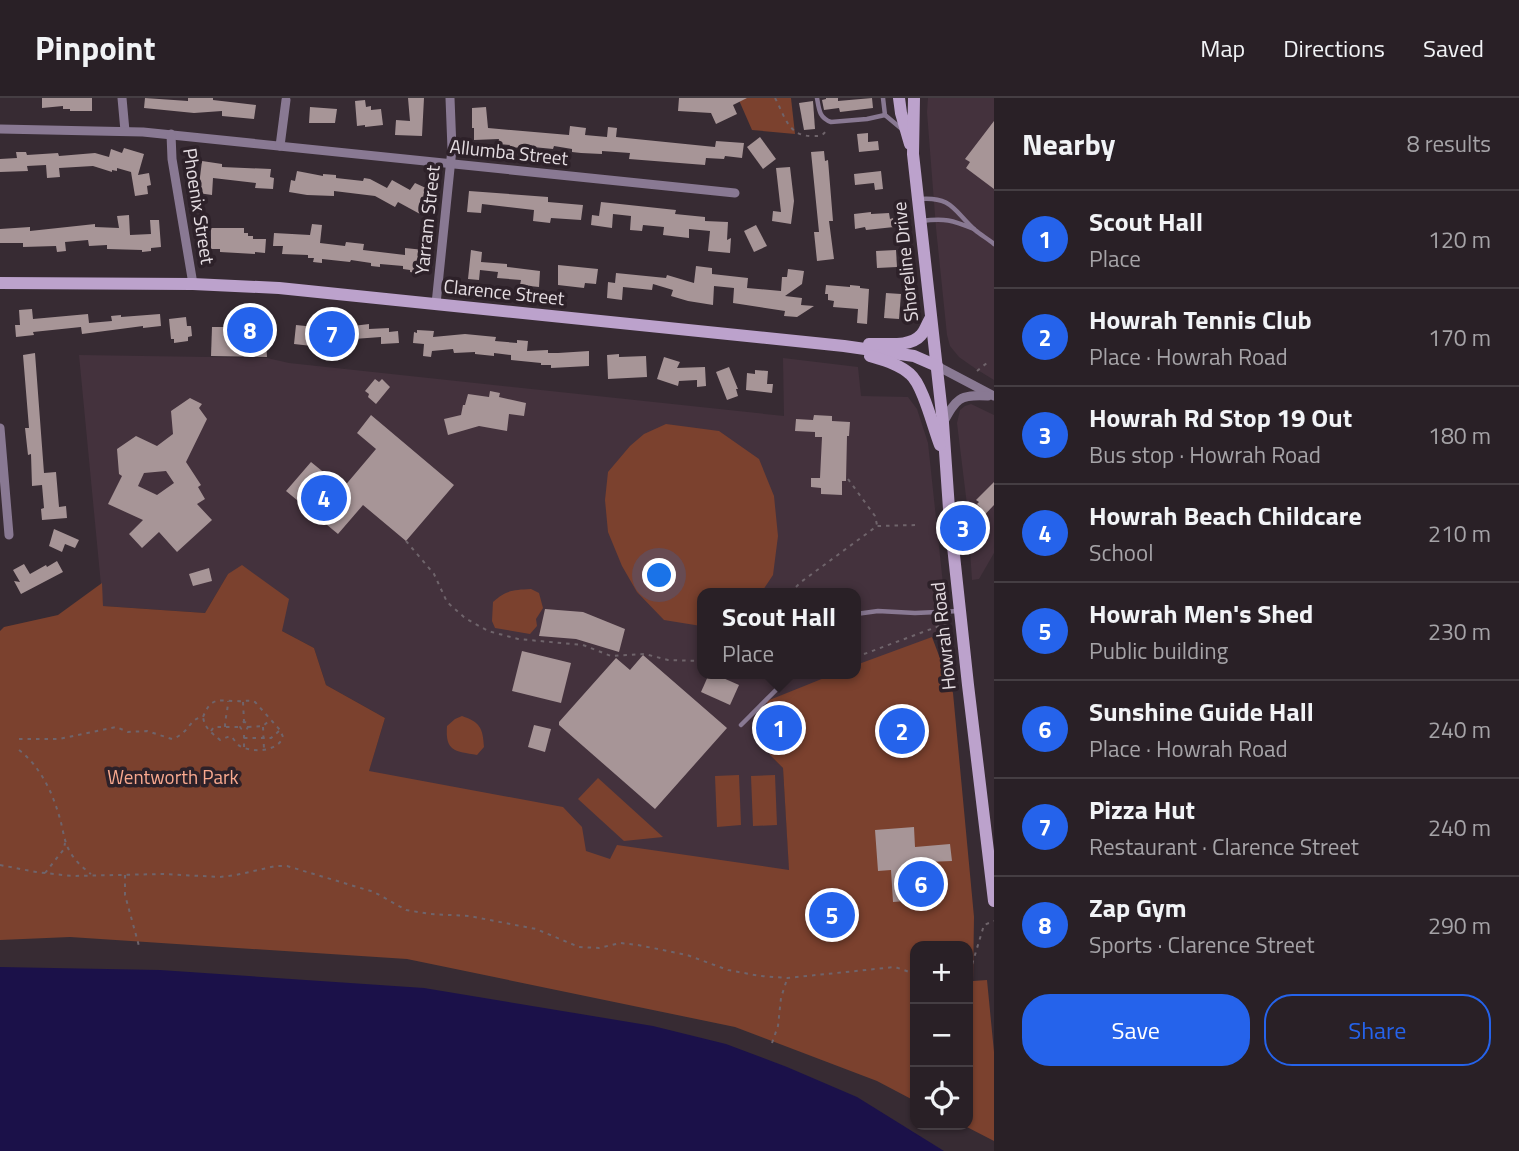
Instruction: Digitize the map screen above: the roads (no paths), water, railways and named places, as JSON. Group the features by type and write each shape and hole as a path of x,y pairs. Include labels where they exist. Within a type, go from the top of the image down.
{"main road":[{"name":"Shoreline Drive","path":"899,98 913,154"},
{"name":"Shoreline Drive","path":"914,98 913,154 937,366"},
{"name":"Clarence Street","path":"0,283 193,284 279,288 844,346 914,356 937,366"},
{"path":"844,346 914,340 921,335 930,319"},
{"path":"844,346 897,365 911,374 920,390 944,458"},
{"name":"Howrah Road","path":"937,366 956,617 994,901"}],"street":[{"path":"122,98 125,131"},
{"name":"Yarram Street","path":"436,304 451,163 450,98"},
{"path":"280,146 286,100"},
{"name":"Allumba Street","path":"0,129 171,134 735,193"},
{"name":"Phoenix Street","path":"171,134 172,159 193,284"},
{"name":"Clarence Street","path":"937,366 994,396"},
{"path":"943,423 953,405 961,399 976,395 994,396"},
{"path":"0,428 9,535"}],"lane":[{"path":"817,98 820,113 831,122 884,115 907,132"},
{"path":"883,98 884,115"},
{"path":"918,200 940,200 962,215 994,244"},
{"path":"920,221 950,220 975,229"},
{"path":"861,613 878,611 956,617"},
{"path":"741,726 787,679"}],"place":[{"name":"Zap Gym","path":"250,330"},
{"name":"Pizza Hut","path":"332,334"},
{"name":"Howrah Beach Childcare","path":"324,498"},
{"name":"Howrah Rd Stop 19 Out","path":"963,528"},
{"name":"Scout Hall","path":"779,728"},
{"name":"Howrah Tennis Club","path":"902,731"},
{"name":"Sunshine Guide Hall","path":"921,884"},
{"name":"Howrah Men's Shed","path":"832,915"}],"park label":[{"name":"Wentworth Park","path":"173,777"}]}
